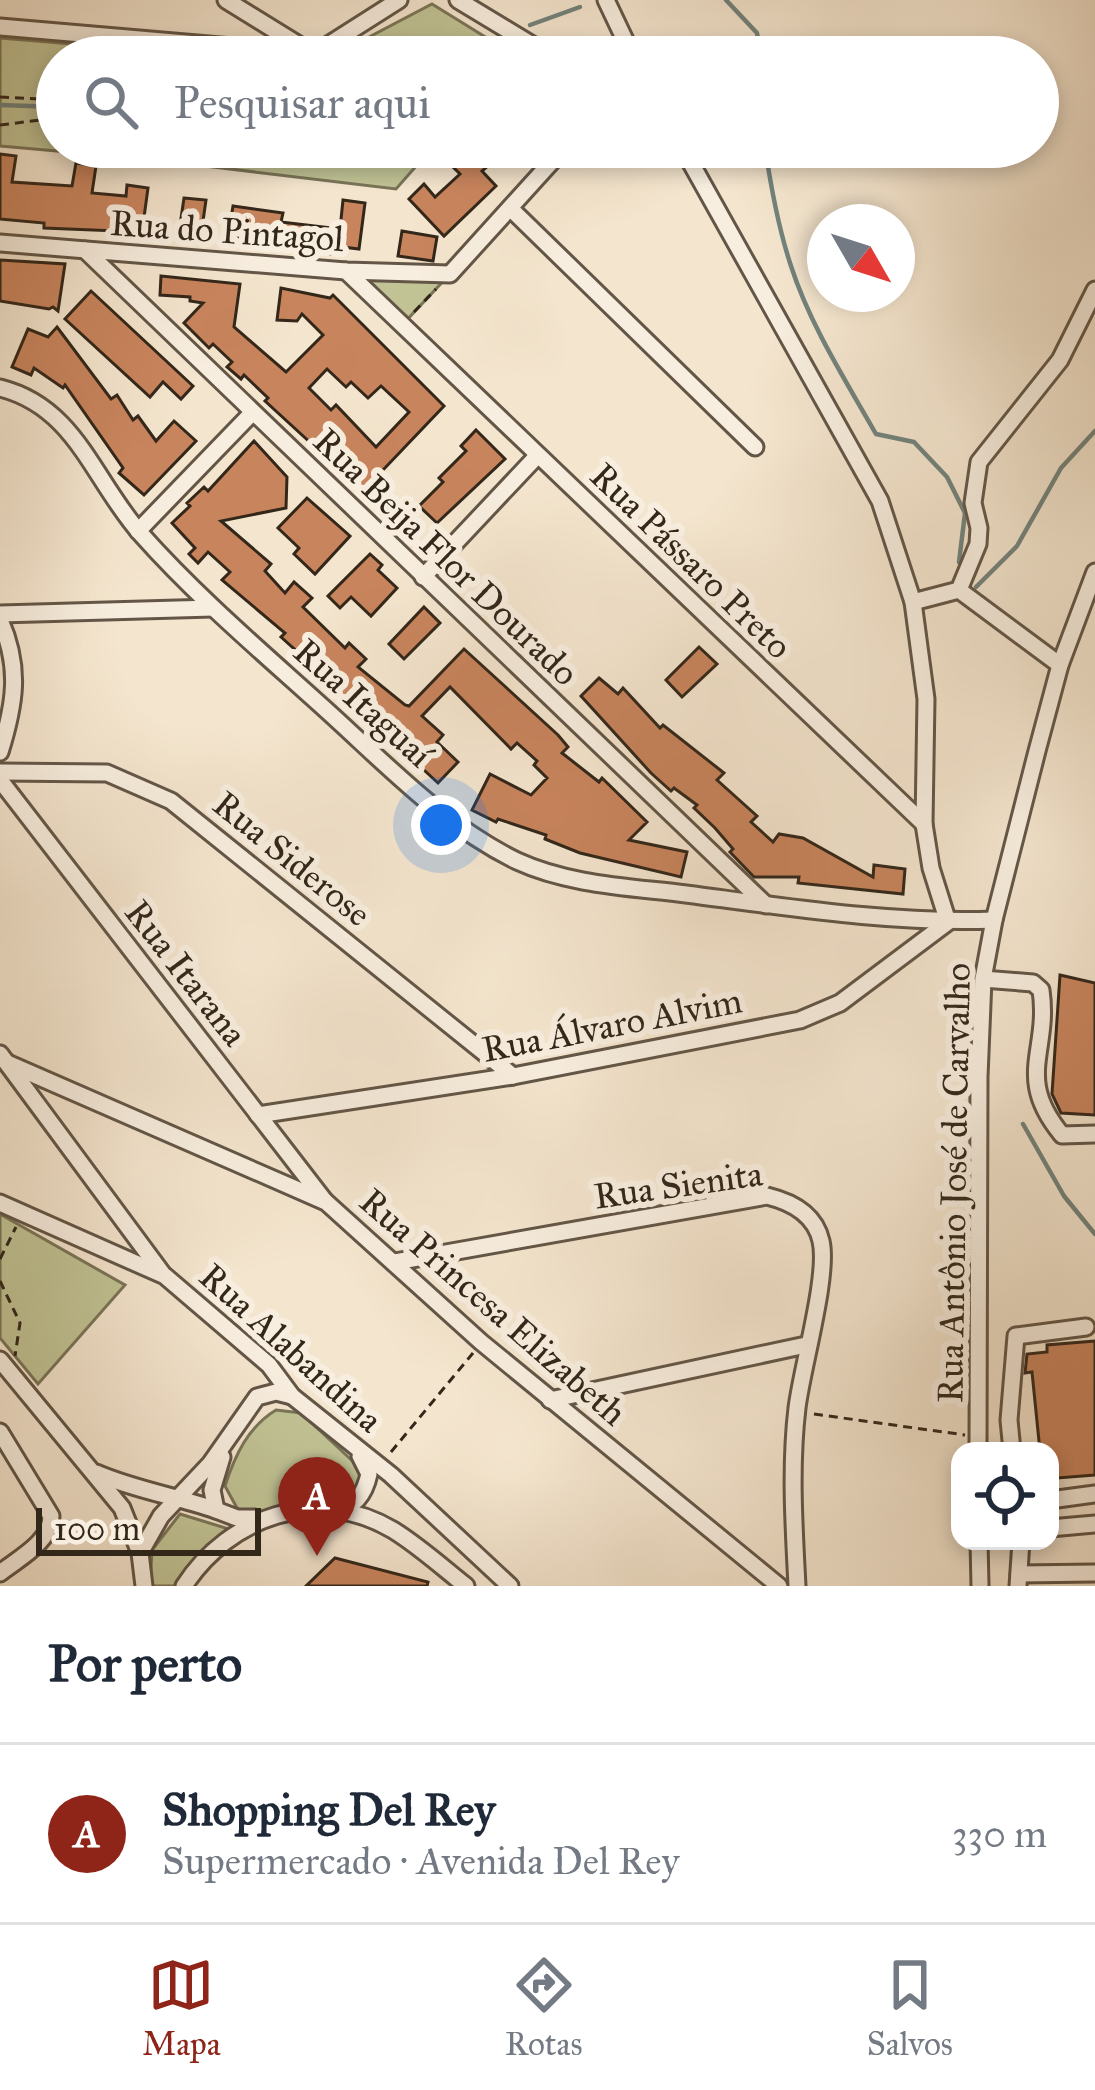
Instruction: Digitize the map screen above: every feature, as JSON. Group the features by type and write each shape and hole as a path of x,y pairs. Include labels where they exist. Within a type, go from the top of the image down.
{"street":[{"path":"226,0 285,36"},
{"path":"458,0 517,36"},
{"path":"606,0 622,36"},
{"path":"341,36 392,2"},
{"path":"0,27 105,36"},
{"path":"450,274 546,168"},
{"path":"694,168 880,501 914,602 926,699 924,824 948,922"},
{"path":"510,208 755,447"},
{"name":"Rua do Pintagol","path":"0,243 346,272 450,274"},
{"name":"Rua Beija Flor Dourado","path":"86,250 766,904"},
{"name":"Rua Pássaro Preto","path":"346,272 924,824"},
{"path":"959,590 978,544 974,503 979,462 1060,360 1095,290"},
{"name":"Rua Itaguaí","path":"0,388 32,397 58,418 138,531 213,608 447,819 519,862 576,880 766,904 948,922 994,920"},
{"path":"138,531 252,413"},
{"path":"423,577 537,456"},
{"name":"Rua Antônio José de Carvalho","path":"978,1442 983,980 1060,665 1095,572"},
{"path":"914,602 959,590"},
{"path":"959,590 1060,665"},
{"path":"0,752 15,697 16,674 0,617 213,608"},
{"name":"Rua Siderose","path":"0,776 106,773 171,801 513,1076"},
{"name":"Rua Itarana","path":"0,776 326,1202"},
{"name":"Rua Álvaro Alvim","path":"258,1115 513,1076 800,1020 840,1003 948,922"},
{"path":"983,980 1033,983 1041,991 1035,1091 1062,1135 1095,1134"},
{"path":"3,1058 164,1276"},
{"name":"Rua Princesa Elizabeth","path":"3,1058 326,1202 481,1342 779,1586"},
{"name":"Rua Sienita","path":"394,1262 767,1196 800,1209 814,1223 823,1268 796,1412 792,1497 797,1586"},
{"name":"Rua Alabandina","path":"0,1203 164,1276 269,1365 292,1396 380,1466 510,1586"},
{"path":"1012,1442 1011,1372 1016,1336 1086,1327"},
{"path":"550,1400 806,1345"},
{"path":"0,1360 122,1508 140,1553 144,1586"},
{"path":"140,1553 149,1533 226,1443 257,1397 268,1392 292,1396"},
{"path":"0,1432 48,1506 51,1528 0,1573"},
{"path":"215,1510 212,1490 226,1443"},
{"path":"329,1510 352,1505 365,1490 367,1465 352,1446"},
{"path":"93,1472 237,1518 265,1518 307,1508 370,1519 393,1530 466,1586"},
{"path":"1059,1499 1095,1494"},
{"path":"184,1586 210,1550 265,1518"},
{"path":"1059,1527 1095,1524"},
{"path":"979,1550 980,1586"},
{"path":"1020,1564 1095,1573"}],"path":[{"path":"0,97 36,101"},
{"path":"0,124 36,120"},
{"path":"402,326 450,274"},
{"path":"0,1259 22,1215"},
{"path":"0,1281 20,1323 13,1376"},
{"path":"380,1466 481,1342"},
{"path":"796,1412 967,1442"}],"green space":[{"path":"432,4 484,36 371,36"},
{"path":"0,38 36,41 36,149 0,146"},
{"path":"222,168 414,168 396,189"},
{"path":"349,271 449,275 402,325"},
{"path":"0,1214 125,1285 38,1384 0,1338"},
{"path":"276,1410 301,1413 360,1468 359,1482 348,1496 253,1515 237,1508 225,1486 233,1463 250,1433"},
{"path":"180,1514 232,1530 179,1586 150,1586 152,1550"}],"building":[{"path":"0,154 16,156 12,182 72,186 75,168 96,168 92,193 126,196 127,185 148,188 142,232 44,228 44,223 0,219"},
{"path":"454,168 485,168 482,171 496,186 444,236 409,199 424,184 435,197 460,174"},
{"path":"184,198 206,200 202,228 180,225"},
{"path":"343,200 365,203 359,249 334,246 332,254 228,237 233,206 283,213 281,222 340,229"},
{"path":"402,231 437,237 433,261 398,256"},
{"path":"0,260 65,264 58,311 0,301"},
{"path":"161,276 240,284 234,327 286,372 323,335 302,314 297,321 277,320 281,288 333,295 444,406 363,491 265,401 268,398 244,375 241,379 227,367 232,362 213,344 209,348 184,323 203,303 160,295","holes":["327,369 346,387 351,382 368,398 381,386 409,412 376,447 336,405 331,410 309,388"]},
{"path":"91,291 193,386 181,399 163,382 150,397 65,319"},
{"path":"57,327 111,399 117,395 133,420 138,416 156,441 174,421 196,441 144,495 119,473 123,468 65,385 34,368 31,375 12,367 28,329 48,337"},
{"path":"476,430 505,459 437,523 419,506 443,482 439,478 466,451 461,446"},
{"path":"254,441 287,477 286,508 221,521 271,564 265,571 285,593 294,582 312,598 303,607 345,648 349,643 366,659 358,667 405,705 464,649 558,735 568,747 562,753 599,782 602,778 647,822 629,840 687,852 681,877 580,853 545,839 546,835 496,822 472,810 490,774 531,795 547,778 534,765 537,761 517,743 511,749 450,687 422,716 443,735 437,742 458,762 438,783 396,744 393,747 373,731 357,716 361,712 298,659 302,656 281,637 285,633 222,580 230,572 208,552 198,563 189,554 195,548 172,523"},
{"path":"307,498 350,536 315,574 294,554 299,548 278,528"},
{"path":"370,554 382,565 378,570 397,588 371,616 351,597 340,608 328,596"},
{"path":"424,607 440,623 404,659 389,644"},
{"path":"699,647 717,664 682,697 666,680"},
{"path":"599,678 618,694 623,688 660,728 663,725 724,773 717,780 757,816 751,822 773,842 779,834 803,838 873,877 874,865 905,869 903,894 798,883 799,877 754,877 694,808 697,805 651,773 581,696"},
{"path":"1060,975 1095,983 1095,1115 1061,1113 1052,1094"},
{"path":"1095,1341 1095,1475 1059,1478 1059,1442 1039,1442 1032,1372 1025,1373 1027,1354 1047,1352 1047,1345"},
{"path":"335,1558 428,1582 427,1586 306,1586"}],"waterway":[{"path":"726,0 758,36"},
{"path":"530,25 580,7"},
{"path":"0,105 36,106"},
{"path":"768,168 791,266 829,352 876,434 914,442 947,477 965,513 959,562"},
{"path":"976,587 1017,546 1061,468 1095,431"},
{"path":"1023,1124 1064,1196 1095,1234"}],"place":[{"name":"Shopping Del Rey","path":"317,1556"}]}
